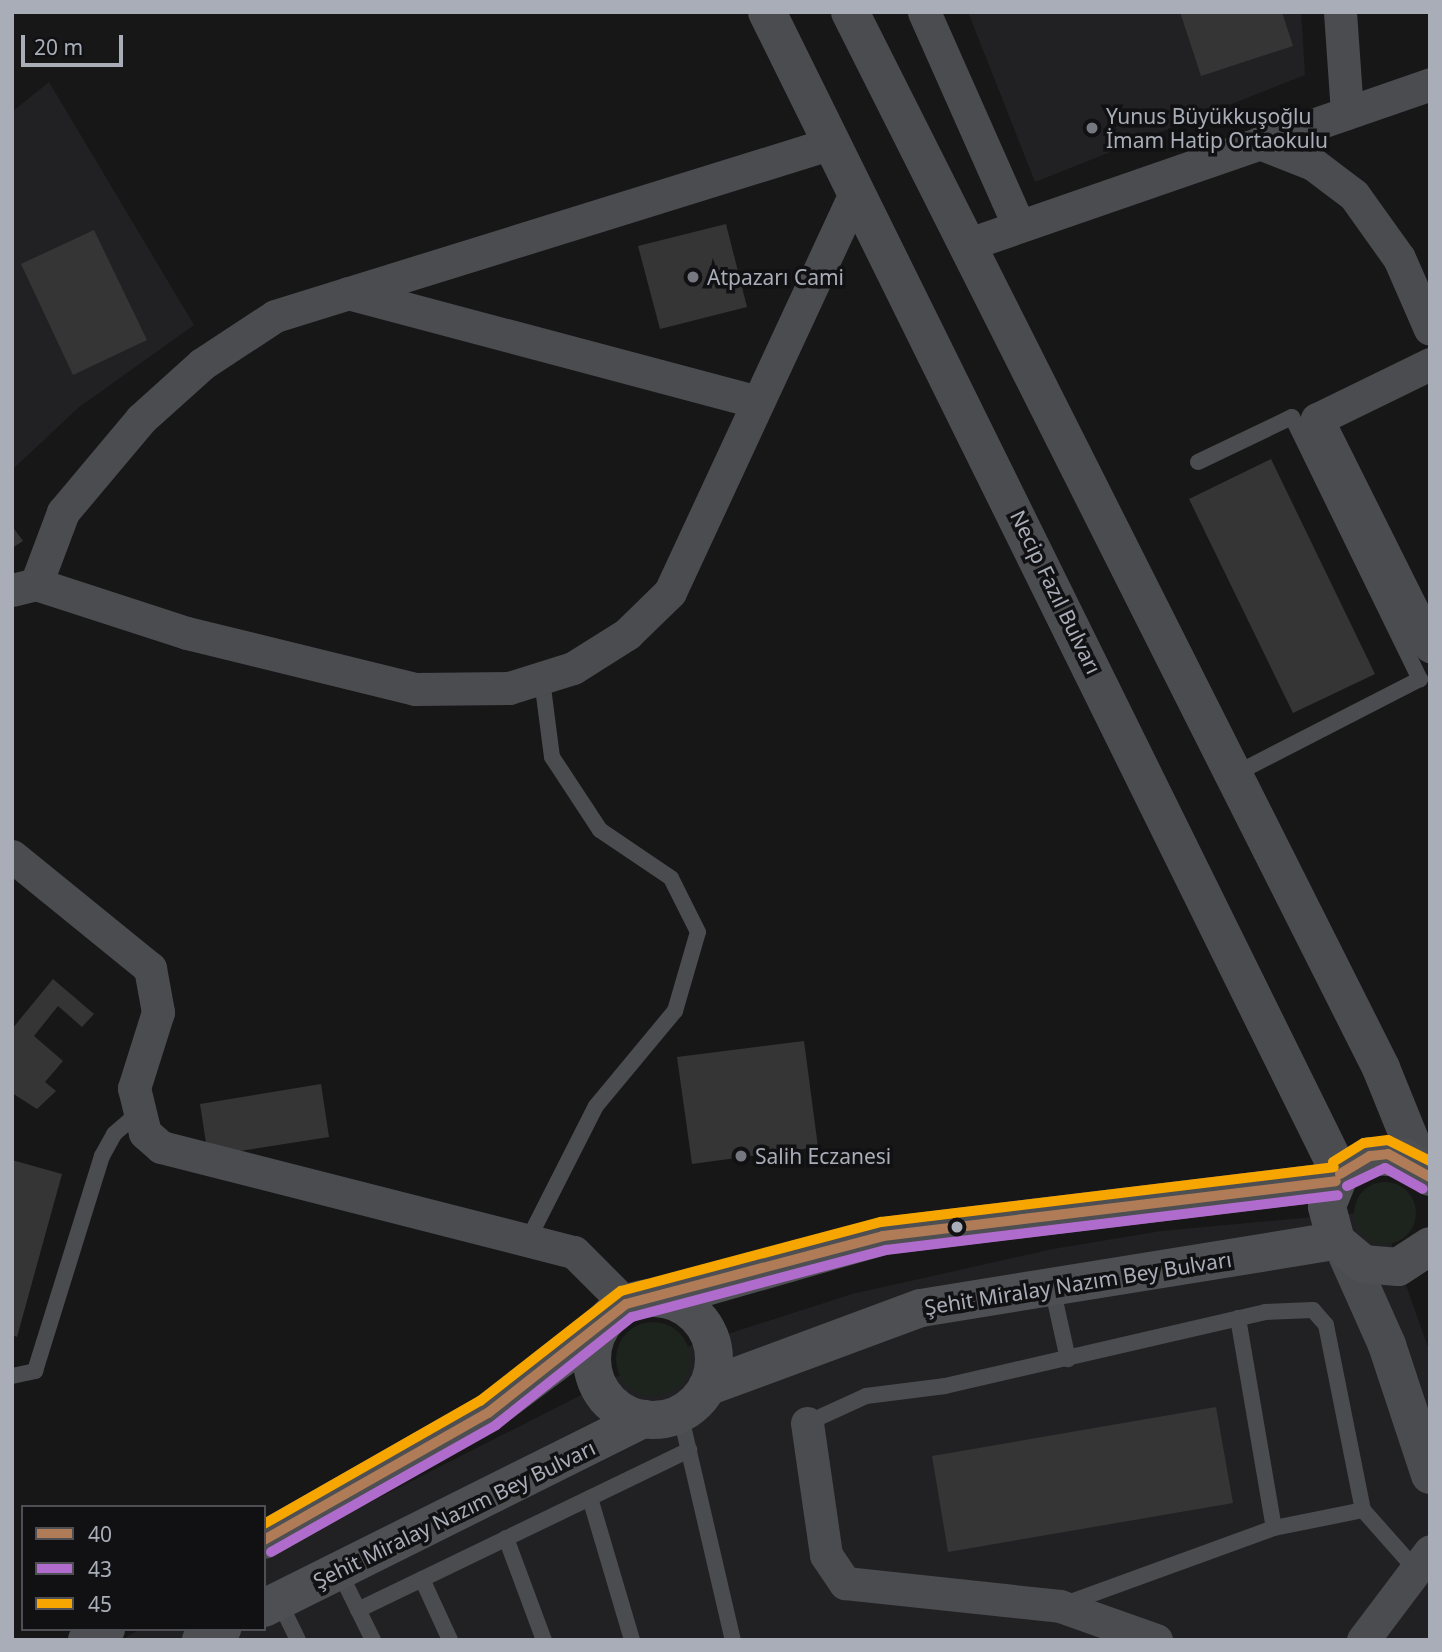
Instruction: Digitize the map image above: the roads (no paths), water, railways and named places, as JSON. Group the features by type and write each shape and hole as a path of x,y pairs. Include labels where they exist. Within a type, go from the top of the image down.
{"main road":[{"path":"266,1538 488,1413 599,1330 626,1304 664,1298 883,1237 1338,1178 1379,1155 1427,1173"},
{"path":"1338,1178 1327,1207 1342,1248 1389,1268 1429,1248"},
{"name":"Şehit Miralay Nazım Bey Bulvarı","path":"708,1387 921,1308 1052,1287 1342,1248"},
{"path":"599,1330 593,1348 598,1385 609,1401 643,1419 680,1413 708,1387 714,1350 708,1332 682,1304 664,1298"},
{"name":"Şehit Miralay Nazım Bey Bulvarı","path":"272,1604 643,1419"},
{"path":"87,1640 103,1631"},
{"path":"201,1640 218,1631"}],"street":[{"name":"Necip Fazıl Bulvarı","path":"767,12 1338,1178"},
{"path":"850,12 1381,1068 1427,1173"},
{"path":"923,12 1019,226"},
{"path":"1340,12 1347,113"},
{"path":"966,245 1430,84"},
{"path":"832,142 275,316 168,393 63,512 24,587 187,633 415,689 478,692 542,680 603,651 670,592 856,192"},
{"path":"1259,144 1313,164 1354,195 1399,258 1430,330"},
{"path":"348,293 758,402"},
{"path":"1430,364 1317,419 1430,646"},
{"path":"12,856 150,968 160,995 134,1087 138,1113 145,1133 161,1147 192,1158 575,1252 626,1304"},
{"path":"1342,1248 1387,1345 1430,1475"},
{"path":"807,1423 826,1555 845,1583 1059,1606 1156,1640"},
{"path":"1363,1640 1423,1560"}],"lane":[{"path":"1198,462 1292,417 1420,679 1233,775"},
{"path":"528,1240 596,1106 675,1011 698,932 671,878 600,830 552,757 542,680"},
{"path":"12,1376 35,1371 102,1156 114,1134 138,1113"},
{"path":"1052,1287 1068,1359"},
{"path":"807,1423 866,1396 1068,1359 1238,1318 1313,1310 1326,1325 1363,1510 1423,1560"},
{"path":"1238,1318 1273,1528"},
{"path":"680,1413 733,1640"},
{"path":"358,1610 689,1450"},
{"path":"590,1498 632,1640"},
{"path":"1059,1606 1273,1528 1363,1510"},
{"path":"506,1538 544,1640"},
{"path":"339,1571 373,1640"},
{"path":"422,1579 450,1640"},
{"path":"272,1604 298,1640"}],"place":[{"name":"Yunus Büyükkuşoğlu İmam Hatip Ortaokulu","path":"1092,128"},
{"name":"Atpazarı Cami","path":"693,277"},
{"name":"Salih Eczanesi","path":"741,1156"}]}
